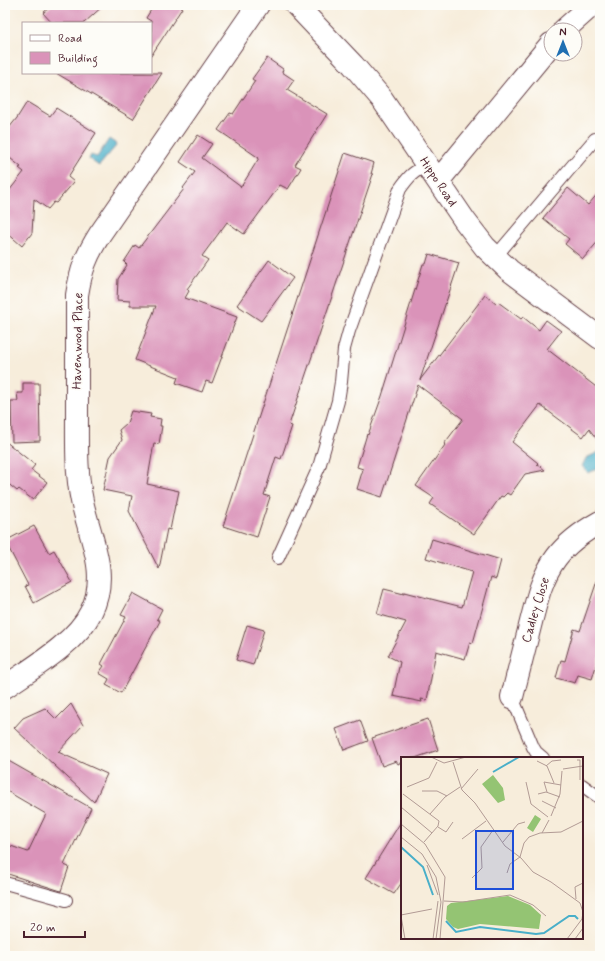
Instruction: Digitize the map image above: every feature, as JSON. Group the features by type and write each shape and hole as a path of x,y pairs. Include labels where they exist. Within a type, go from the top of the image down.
{"street":[{"name":"Havenwood Place","path":"5,687 57,650 78,632 91,612 98,590 100,570 82,501 77,462 77,295 80,275 88,254 104,227 258,5"},
{"name":"Hippo Road","path":"296,5 353,65 382,99 465,221 485,247 509,270 600,338"},
{"path":"573,22 592,5"},
{"path":"433,173 543,53"},
{"name":"Cadley Close","path":"512,697 539,592 546,574 555,559 564,549 592,526 600,522"}],"lane":[{"path":"496,256 595,139"},
{"path":"278,558 319,467 338,401 344,349 349,331 400,189 415,171 433,173"},
{"path":"512,697 533,747 541,757"},
{"path":"583,785 600,798"},
{"path":"5,883 66,900"}],"water":[{"path":"109,139 115,143 116,146 99,166 89,159 91,155 97,157"},
{"path":"599,452 600,468 588,473 582,466 586,458"}],"building":[{"path":"52,5 104,5 85,22 51,22 43,13"},
{"path":"154,5 184,5 152,54 152,22 146,18"},
{"path":"267,58 283,69 282,72 294,80 287,90 327,114 295,165 301,168 288,189 280,185 244,234 227,222 202,256 208,260 187,289 189,291 185,298 237,317 212,383 206,381 202,392 176,383 178,377 135,360 156,306 130,306 130,301 117,300 118,279 127,265 124,262 135,245 139,248 184,189 183,188 195,172 180,162 198,135 212,144 202,158 241,187 259,158 218,130 230,113 233,114 255,81 252,79"},
{"path":"162,73 133,119 58,74"},
{"path":"27,102 50,116 56,108 96,133 68,177 74,182 56,203 54,202 48,209 34,199 32,233 22,246 5,231 5,196 24,172 19,168 21,167 5,154 5,133"},
{"path":"345,153 374,163 371,174 373,174 289,425 292,426 281,459 276,457 264,495 270,497 257,537 223,526"},
{"path":"568,188 588,205 600,191 600,239 583,259 565,244 569,239 543,218"},
{"path":"429,254 459,263 420,380 485,295 496,304 498,302 521,319 523,317 539,330 546,320 561,331 547,349 600,390 600,443 589,429 583,437 540,405 512,442 545,470 525,474 510,495 507,493 503,497 501,496 474,534 430,504 434,498 416,486 463,419 418,385 382,497 357,489 363,469 357,467 367,434 368,435 382,396 423,264 426,264"},
{"path":"269,260 293,278 261,321 237,305"},
{"path":"23,383 39,383 40,441 12,442 11,401 18,401 17,393 23,393"},
{"path":"131,411 151,414 150,417 161,419 160,426 162,426 159,444 154,443 147,484 179,491 170,530 167,529 159,569 129,511 132,496 103,490 110,457 122,440 119,430 127,423"},
{"path":"5,441 35,465 31,470 47,482 33,500 19,489 17,491 5,481"},
{"path":"34,526 49,553 54,550 72,582 34,603 25,586 28,585 5,541"},
{"path":"432,539 501,560 496,579 491,577 473,643 470,642 465,659 436,651 427,700 421,699 422,702 393,696 400,662 388,656 406,622 377,614 384,589 404,594 404,592 462,607 472,572 426,558"},
{"path":"597,581 600,581 600,653 592,679 578,675 575,683 556,678 561,660 565,661 574,629 580,631"},
{"path":"133,593 162,609 157,619 160,621 121,693 106,685 109,679 99,673 104,666 101,664 126,617 121,615"},
{"path":"247,625 264,630 253,665 236,660"},
{"path":"71,704 83,725 58,752 107,774 94,802 14,728 23,718 45,708 56,719"},
{"path":"428,719 438,750 418,757 401,757 401,762 398,764 396,761 382,766 372,738"},
{"path":"360,720 368,741 344,750 336,729"},
{"path":"5,759 91,808 64,865 69,867 61,891 5,873 5,844 28,852 46,814 5,790"},
{"path":"401,822 401,884 394,894 366,878"}]}
